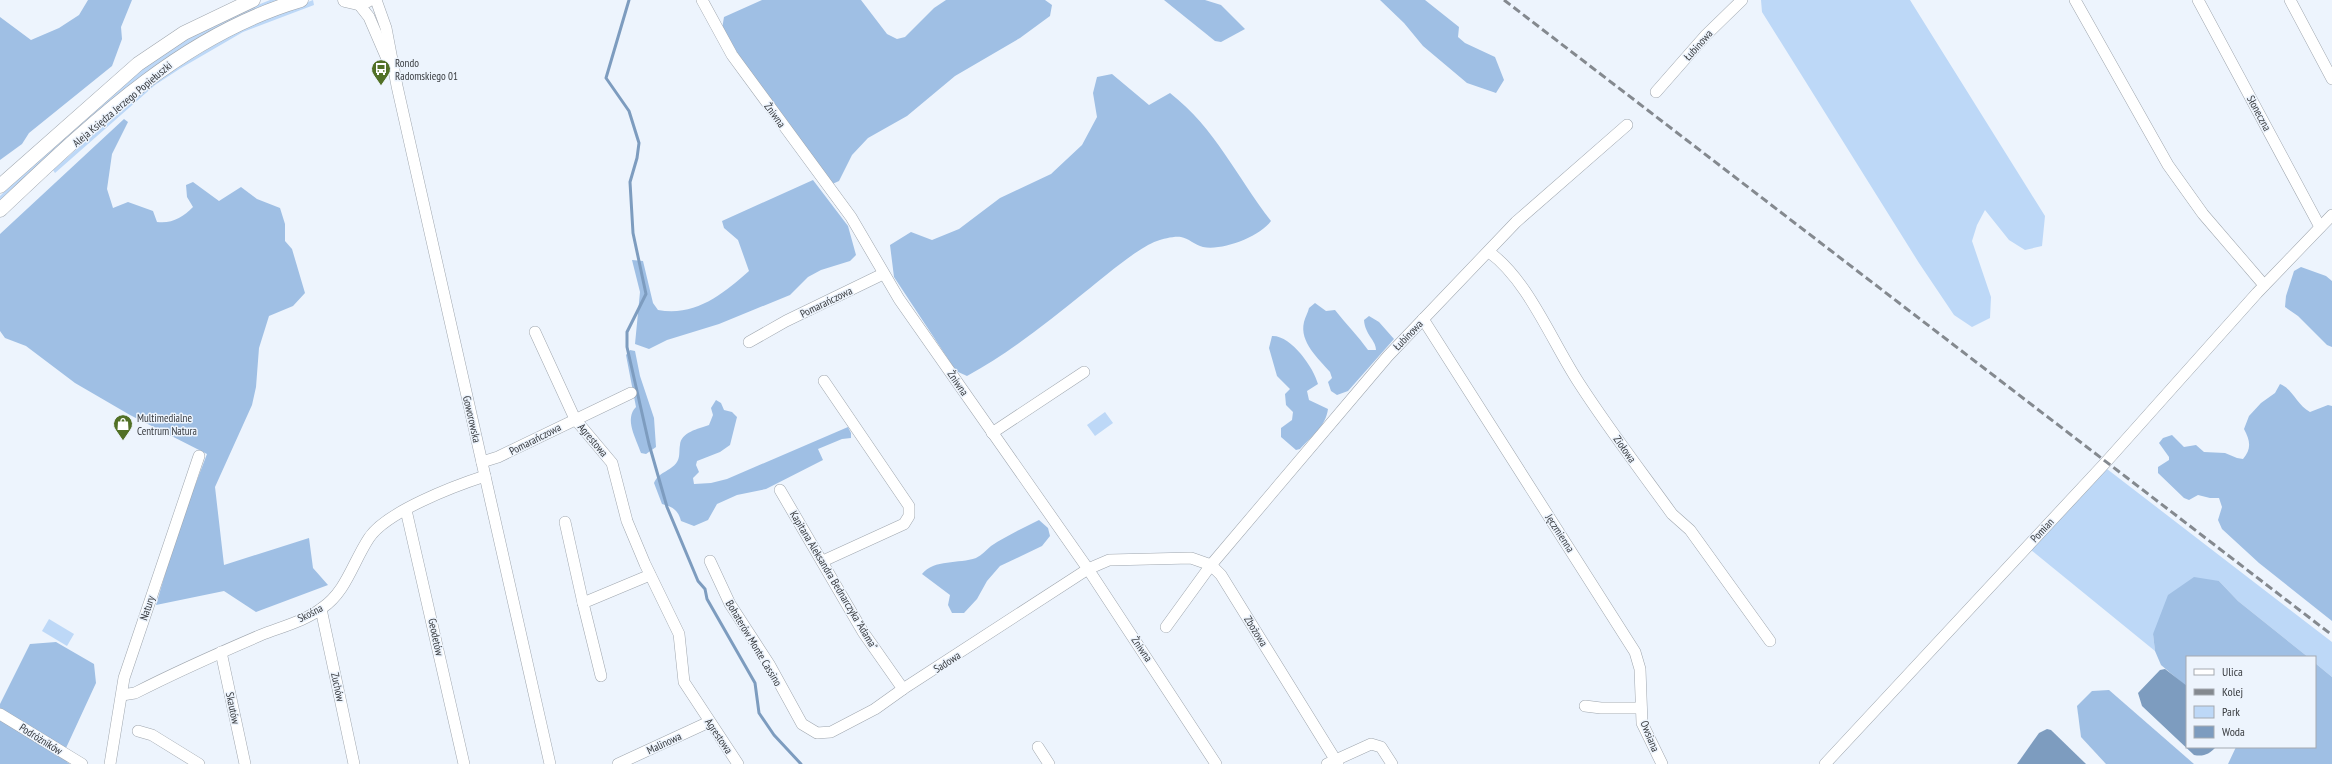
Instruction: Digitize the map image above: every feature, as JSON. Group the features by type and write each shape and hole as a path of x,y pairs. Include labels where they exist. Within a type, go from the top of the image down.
{"main road":[{"name":"Aleja Księdza Jerzego Popiełuszki","path":"0,186 116,83 147,58 204,22 253,0"},
{"name":"Aleja Księdza Jerzego Popiełuszki","path":"0,210 126,97 171,62 249,19 301,0"}],"street":[{"name":"Goworowska","path":"376,0 386,28 394,73 550,764"},
{"name":"Żniwna","path":"702,0 732,55 851,217 883,274 992,433 1088,569 1216,764"},
{"name":"Łubinowa","path":"1656,92 1706,35 1742,0"},
{"path":"2075,0 2168,165 2260,289"},
{"name":"Słoneczna","path":"2198,0 2320,227"},
{"path":"2290,0 2332,79"},
{"name":"Goworowska","path":"357,1 369,17 394,73"},
{"name":"Łubinowa","path":"1211,565 1338,413 1423,319 1489,252 1516,222 1627,125"},
{"name":"Pomian","path":"1825,764 2106,462 2260,289 2332,215"},
{"name":"Ziołowa","path":"1489,252 1504,263 1534,307 1578,383 1672,514 1690,530 1770,641"},
{"name":"Pomarańczowa","path":"749,342 786,321 883,274"},
{"name":"Jęczmienna","path":"1423,319 1635,652 1640,670 1641,708"},
{"name":"Agrestowa","path":"535,332 575,418 612,463 627,521 650,575 679,634 683,679 709,722 738,764"},
{"path":"992,433 1084,372"},
{"path":"823,561 904,524 909,516 909,506 824,381"},
{"name":"Pomarańczowa","path":"482,462 498,457 575,418 631,394"},
{"name":"Natury","path":"110,764 124,678 130,656 199,456"},
{"name":"Skośna","path":"122,695 135,693 221,652 321,609 339,592 373,533 387,520 468,482 485,476"},
{"name":"Kapitana Aleksandra Bednarczyka \"Adama\"","path":"780,490 823,561 863,632 903,689"},
{"name":"Geodetów","path":"406,510 464,764"},
{"path":"565,522 601,676"},
{"name":"Sadowa","path":"802,724 817,733 831,732 875,709 903,689 1088,569 1109,560 1191,558 1211,565"},
{"name":"Bohaterów Monte Cassino","path":"710,561 730,604 769,664 802,724"},
{"path":"1166,627 1211,565"},
{"name":"Zbożowa","path":"1211,565 1221,575 1333,762"},
{"path":"583,603 650,575"},
{"name":"Zuchów","path":"321,609 354,764"},
{"name":"Skautów","path":"221,652 245,764"},
{"path":"1585,706 1601,708 1641,708"},
{"name":"Owsiana","path":"1641,708 1642,722 1662,764"},
{"name":"Podróżników","path":"0,714 82,764"},
{"name":"Malinowa","path":"618,764 709,722"},
{"path":"138,731 152,735 199,764"},
{"path":"1333,762 1371,744 1381,747 1392,764"},
{"path":"1038,747 1049,764"}],"green space":[{"path":"270,0 286,0 208,34 161,62 55,153 0,206 0,196 51,147 158,56 204,27"},
{"path":"313,0 314,5 243,32 155,85 55,173 53,170 153,82 241,29"},
{"path":"1761,0 1910,0 2045,216 2042,246 2025,250 2009,240 1985,210 1977,225 1972,241 1991,297 1990,318 1972,327 1954,315 1919,263 1762,12"},
{"path":"1105,412 1113,423 1095,436 1087,425"},
{"path":"2107,469 2332,642 2332,677 2316,664 2316,656 2307,656 2238,601 2219,581 2153,634 2155,651 2031,550"},
{"path":"49,619 74,634 67,646 42,631"}],"shaded area":[{"path":"88,0 132,0 121,27 122,39 112,66 29,133 22,144 0,160 0,17 31,40 59,28 79,15"},
{"path":"762,0 861,0 887,34 897,39 905,37 934,8 946,0 1045,0 1052,5 1050,16 1020,38 955,76 907,116 868,138 852,155 839,181 830,185 735,53 722,29 724,17"},
{"path":"1164,0 1205,0 1221,5 1245,29 1221,42 1215,41"},
{"path":"1380,0 1425,0 1459,27 1458,37 1465,43 1495,57 1504,80 1496,93 1467,83 1423,46 1404,23"},
{"path":"1112,74 1149,105 1170,93 1186,107 1213,137 1271,221 1258,232 1240,242 1220,247 1203,247 1181,237 1172,237 1157,241 1140,250 1120,264 1042,326 983,367 967,376 956,371 894,277 890,245 911,232 932,240 959,229 1000,198 1051,174 1082,145 1097,117 1093,93 1097,77"},
{"path":"124,119 128,122 112,154 107,189 113,208 128,202 153,211 157,222 168,222 181,217 193,207 187,197 186,185 193,182 219,201 241,187 257,199 280,208 285,224 285,241 292,249 305,293 293,306 269,316 259,348 256,387 252,405 215,487 224,565 309,538 313,568 328,585 256,612 224,591 156,605 178,530 207,454 130,415 75,383 26,346 5,338 0,331 0,234"},
{"path":"813,180 848,226 856,255 850,261 821,270 808,277 790,295 719,324 667,340 649,349 635,344 640,292 632,260 643,261 653,303 658,310 684,310 708,302 729,288 749,271 738,240 724,228 722,221"},
{"path":"2301,267 2326,276 2332,281 2332,347 2327,345 2298,316 2285,307 2286,296 2294,271"},
{"path":"1315,303 1326,311 1335,310 1368,350 1376,350 1376,346 1366,330 1364,320 1369,316 1379,322 1394,339 1348,391 1337,395 1331,391 1328,382 1332,378 1330,372 1311,350 1304,336 1304,320 1309,308"},
{"path":"1272,336 1279,337 1287,341 1301,354 1316,377 1318,384 1307,391 1309,400 1328,409 1327,415 1321,426 1300,449 1296,450 1281,437 1281,428 1292,420 1293,412 1286,405 1285,394 1290,389 1277,376 1269,348"},
{"path":"630,350 635,351 640,376 654,418 656,447 646,454 641,453 631,423 631,417 636,407 626,355"},
{"path":"2280,384 2284,386 2310,412 2328,405 2332,406 2332,621 2259,563 2222,529 2218,520 2222,507 2219,498 2210,498 2198,495 2189,500 2184,498 2158,473 2158,467 2169,460 2169,457 2159,443 2163,438 2172,435 2184,447 2196,445 2204,452 2225,453 2243,459 2249,448 2248,437 2244,429 2249,416 2261,403 2275,393"},
{"path":"716,400 721,403 724,410 732,412 737,417 730,445 720,452 697,461 696,465 699,472 693,478 694,484 711,483 727,479 848,427 851,433 851,438 842,439 818,449 823,460 766,489 737,495 717,504 708,520 694,526 681,521 678,514 674,510 669,506 662,504 654,483 659,476 676,464 679,458 680,445 683,437 695,430 709,425 713,415 711,408"},
{"path":"1039,520 1048,528 1050,536 1042,546 1000,566 987,581 977,599 964,613 952,613 948,605 950,595 922,574 933,566 976,558 997,542"},
{"path":"2194,577 2219,581 2238,601 2307,656 2186,656 2186,686 2161,665 2155,651 2153,634 2168,595"},
{"path":"56,642 94,664 96,683 66,748 67,762 70,764 0,764 0,704 30,644"},
{"path":"2316,664 2332,677 2332,764 2228,764 2236,748 2316,748"},
{"path":"2109,690 2194,764 2106,764 2081,737 2077,706 2092,691"}],"water":[{"path":"2165,669 2186,685 2186,747 2142,706 2138,693 2160,670"},
{"path":"2047,729 2051,730 2086,764 2017,764 2039,733"},
{"path":"2187,748 2215,748 2201,756 2194,755"}],"waterway":[{"path":"629,0 606,78 629,111 639,143 637,158 630,182 633,233 646,294 627,332 627,347 649,444 667,507 698,581 705,589 707,599 755,683 759,713 774,735 801,764"}],"railway":[{"path":"1504,0 2332,635"}],"place":[{"name":"Rondo Radomskiego 01","path":"381,86"},
{"name":"Multimedialne Centrum Natura","path":"123,441"}]}
